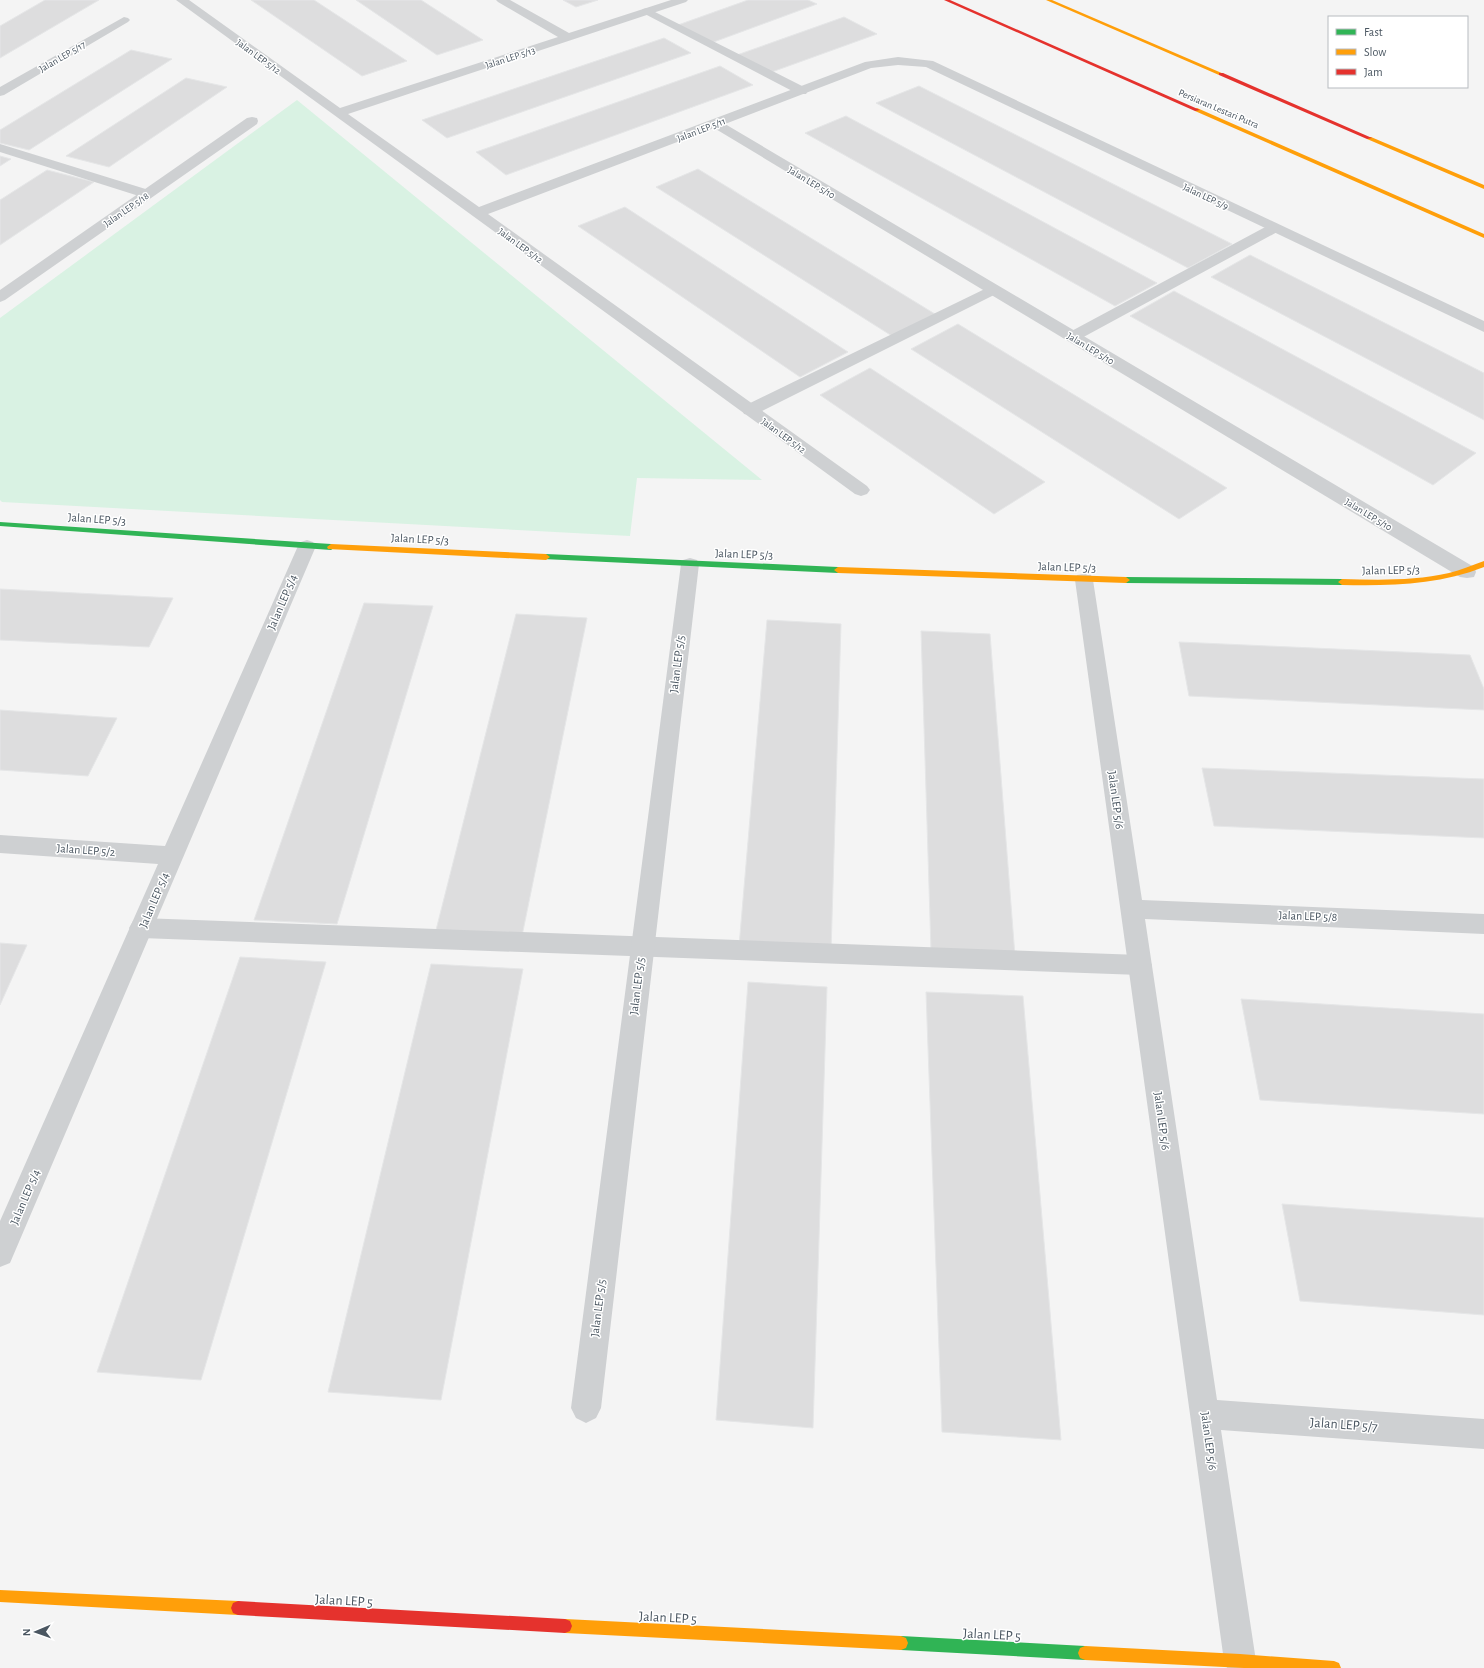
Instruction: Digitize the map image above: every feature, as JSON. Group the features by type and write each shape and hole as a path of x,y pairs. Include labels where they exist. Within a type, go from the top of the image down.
{"street":[{"name":"Jalan LEP 5/12","path":"182,0 861,490"},
{"path":"502,0 568,38"},
{"name":"Jalan LEP 5/13","path":"339,113 682,0"},
{"name":"Persiaran Lestari Putra","path":"946,0 969,12 1341,172 1484,236"},
{"path":"1048,0 1484,187"},
{"path":"647,12 802,90"},
{"name":"Jalan LEP 5/17","path":"0,92 124,20"},
{"name":"Jalan LEP 5/11","path":"477,213 868,65 898,61 929,64"},
{"name":"Jalan LEP 5/9","path":"929,64 1484,327"},
{"name":"Jalan LEP 5/18","path":"0,297 252,120"},
{"name":"Jalan LEP 5/10","path":"715,123 1467,572"},
{"path":"0,148 147,194"},
{"path":"1072,337 1274,228"},
{"path":"750,410 993,290"},
{"name":"Jalan LEP 5/3","path":"0,524 306,546 690,564 1084,580 1399,583 1430,581 1467,572 1484,564"},
{"name":"Jalan LEP 5/4","path":"0,1253 306,546"},
{"name":"Jalan LEP 5/5","path":"586,1408 690,564"},
{"name":"Jalan LEP 5/6","path":"1084,580 1240,1661"},
{"name":"Jalan LEP 5/2","path":"0,844 173,856"},
{"name":"Jalan LEP 5/8","path":"1132,909 1484,924"},
{"path":"141,928 1140,965"},
{"name":"Jalan LEP 5/7","path":"1205,1414 1484,1434"},
{"name":"Jalan LEP 5","path":"0,1596 1240,1661 1334,1668"}],"green space":[{"path":"297,100 762,480 637,478 630,536 2,502 0,500 0,318"}],"building":[{"path":"45,0 99,0 0,58 0,26"},
{"path":"251,0 314,0 407,61 362,76"},
{"path":"356,0 421,0 483,40 437,55"},
{"path":"563,0 598,0 576,7"},
{"path":"748,0 808,0 817,4 711,43 678,25"},
{"path":"844,17 877,34 769,73 737,55"},
{"path":"664,38 691,53 447,138 422,120"},
{"path":"131,50 172,59 29,150 0,143 0,130"},
{"path":"720,66 753,85 506,175 476,152"},
{"path":"186,78 227,87 109,167 66,156"},
{"path":"919,86 1232,244 1188,268 876,103"},
{"path":"846,116 1157,283 1115,306 805,133"},
{"path":"0,156 11,159 0,166"},
{"path":"698,169 935,314 892,336 656,187"},
{"path":"47,170 94,182 0,245 0,200"},
{"path":"625,207 848,352 800,377 578,226"},
{"path":"1250,255 1484,373 1484,420 1211,277"},
{"path":"1174,291 1476,453 1433,485 1130,316"},
{"path":"958,324 1227,488 1179,519 911,349"},
{"path":"870,368 1045,482 994,514 820,395"},
{"path":"0,589 173,598 149,647 0,640"},
{"path":"364,603 433,606 337,924 254,920"},
{"path":"516,614 587,618 522,936 436,930"},
{"path":"767,620 841,624 831,952 739,946"},
{"path":"921,631 990,634 1015,956 931,951"},
{"path":"1179,642 1470,655 1484,689 1484,710 1189,696"},
{"path":"0,710 117,718 88,776 0,770"},
{"path":"1202,768 1484,779 1484,838 1214,826"},
{"path":"0,943 27,945 0,1005"},
{"path":"240,957 326,962 201,1380 97,1372"},
{"path":"431,964 523,969 441,1400 328,1392"},
{"path":"748,982 827,987 813,1428 716,1420"},
{"path":"926,992 1023,996 1061,1440 942,1432"},
{"path":"1241,999 1484,1014 1484,1114 1260,1100"},
{"path":"1282,1204 1484,1218 1484,1315 1300,1301"}],"traffic: fast":[{"path":"0,524 331,547"},
{"path":"546,557 838,570"},
{"path":"1126,580 1342,582"},
{"path":"901,1643 1085,1653"}],"traffic: slow":[{"path":"1048,0 1221,74"},
{"path":"1197,110 1484,236"},
{"path":"1369,138 1484,187"},
{"path":"331,547 546,557"},
{"path":"1342,582 1378,583 1432,579 1467,571 1484,564"},
{"path":"838,570 1126,580"},
{"path":"0,1596 238,1608"},
{"path":"565,1626 901,1643"},
{"path":"1085,1653 1240,1661 1334,1668"}],"traffic: jam":[{"path":"946,0 1197,110"},
{"path":"1221,74 1369,138"},
{"path":"238,1608 565,1626"}]}
